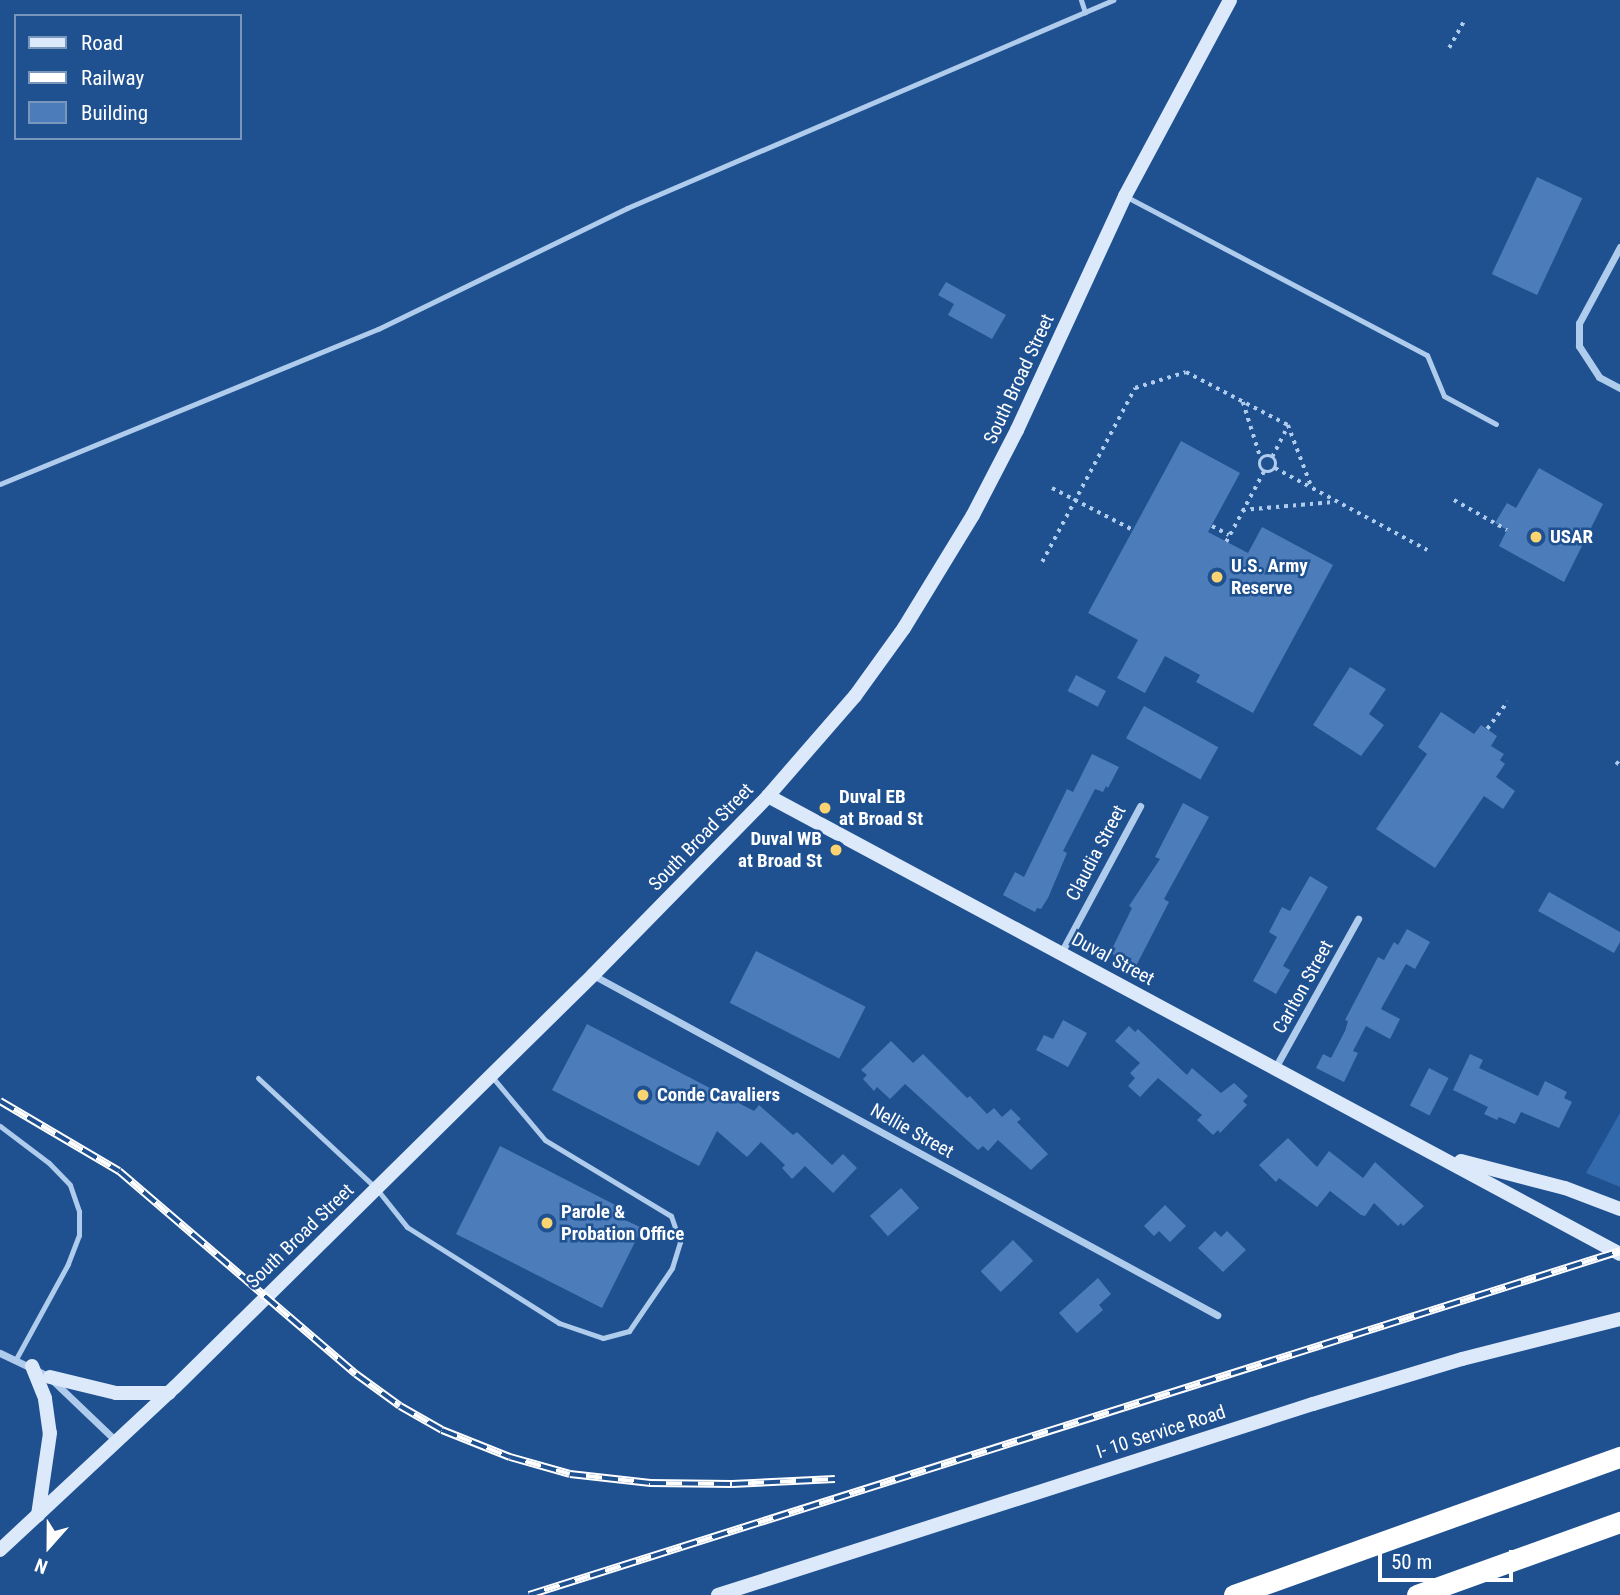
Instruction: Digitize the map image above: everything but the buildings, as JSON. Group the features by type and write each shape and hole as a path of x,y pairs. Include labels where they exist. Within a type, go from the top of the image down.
{"highway":[{"path":"1234,1595 1620,1457"},
{"path":"1417,1595 1620,1522"}],"street":[{"name":"South Broad Street","path":"0,1550 115,1440 169,1393 593,975 768,796 855,696 904,628 953,550 1017,430 1125,197 1230,0"},
{"path":"1617,386 1599,377 1579,346 1579,323 1620,247"},
{"name":"Duval Street","path":"768,796 1620,1254"},
{"name":"Claudia Street","path":"1061,953 1140,806"},
{"name":"Carlton Street","path":"1275,1069 1358,919"},
{"name":"Nellie Street","path":"593,975 1217,1315"},
{"name":"Duval Street","path":"1440,1155 1565,1188 1620,1209"},
{"name":"I- 10 Service Road","path":"718,1595 1312,1404 1462,1359 1620,1319"},
{"path":"0,1353 32,1366 50,1377 115,1440"},
{"path":"32,1366 45,1399 50,1433 37,1516"},
{"path":"50,1377 116,1393 169,1393"}],"lane":[{"path":"1081,0 1086,12"},
{"path":"0,484 378,329 628,208 1113,0"},
{"path":"1125,197 1427,355 1444,396 1496,424"},
{"path":"258,1078 376,1188 407,1227 559,1323 603,1338 629,1331 672,1268 680,1242 671,1216 545,1140 491,1076"},
{"path":"0,1126 49,1163 70,1185 79,1211 79,1235 68,1264 16,1359"}],"path":[{"path":"1448,48 1464,21"},
{"path":"1042,562 1135,388 1186,372 1288,425 1312,488"},
{"path":"1243,402 1261,459 1259,464 1264,471"},
{"path":"1288,425 1272,457 1275,468 1427,550"},
{"path":"1261,459 1272,457"},
{"path":"1264,471 1275,468"},
{"path":"1226,542 1264,471"},
{"path":"1052,488 1133,530"},
{"path":"1454,500 1507,530"},
{"path":"1242,510 1337,502"},
{"path":"1212,526 1229,535"},
{"path":"1488,729 1507,702"}],"shaded area":[{"path":"1620,1113 1620,1187 1586,1173"}],"railway":[{"path":"0,1101 119,1171 356,1374 400,1406 442,1430 510,1457 570,1474 650,1483 732,1484 835,1479"},
{"path":"529,1595 1620,1251"}],"place":[{"name":"USAR","path":"1536,537"},
{"name":"U.S. Army Reserve","path":"1217,577"},
{"name":"Duval EB at Broad St","path":"825,808"},
{"name":"Duval WB at Broad St","path":"836,850"},
{"name":"Conde Cavaliers","path":"643,1095"},
{"name":"Parole & Probation Office","path":"547,1223"}]}
